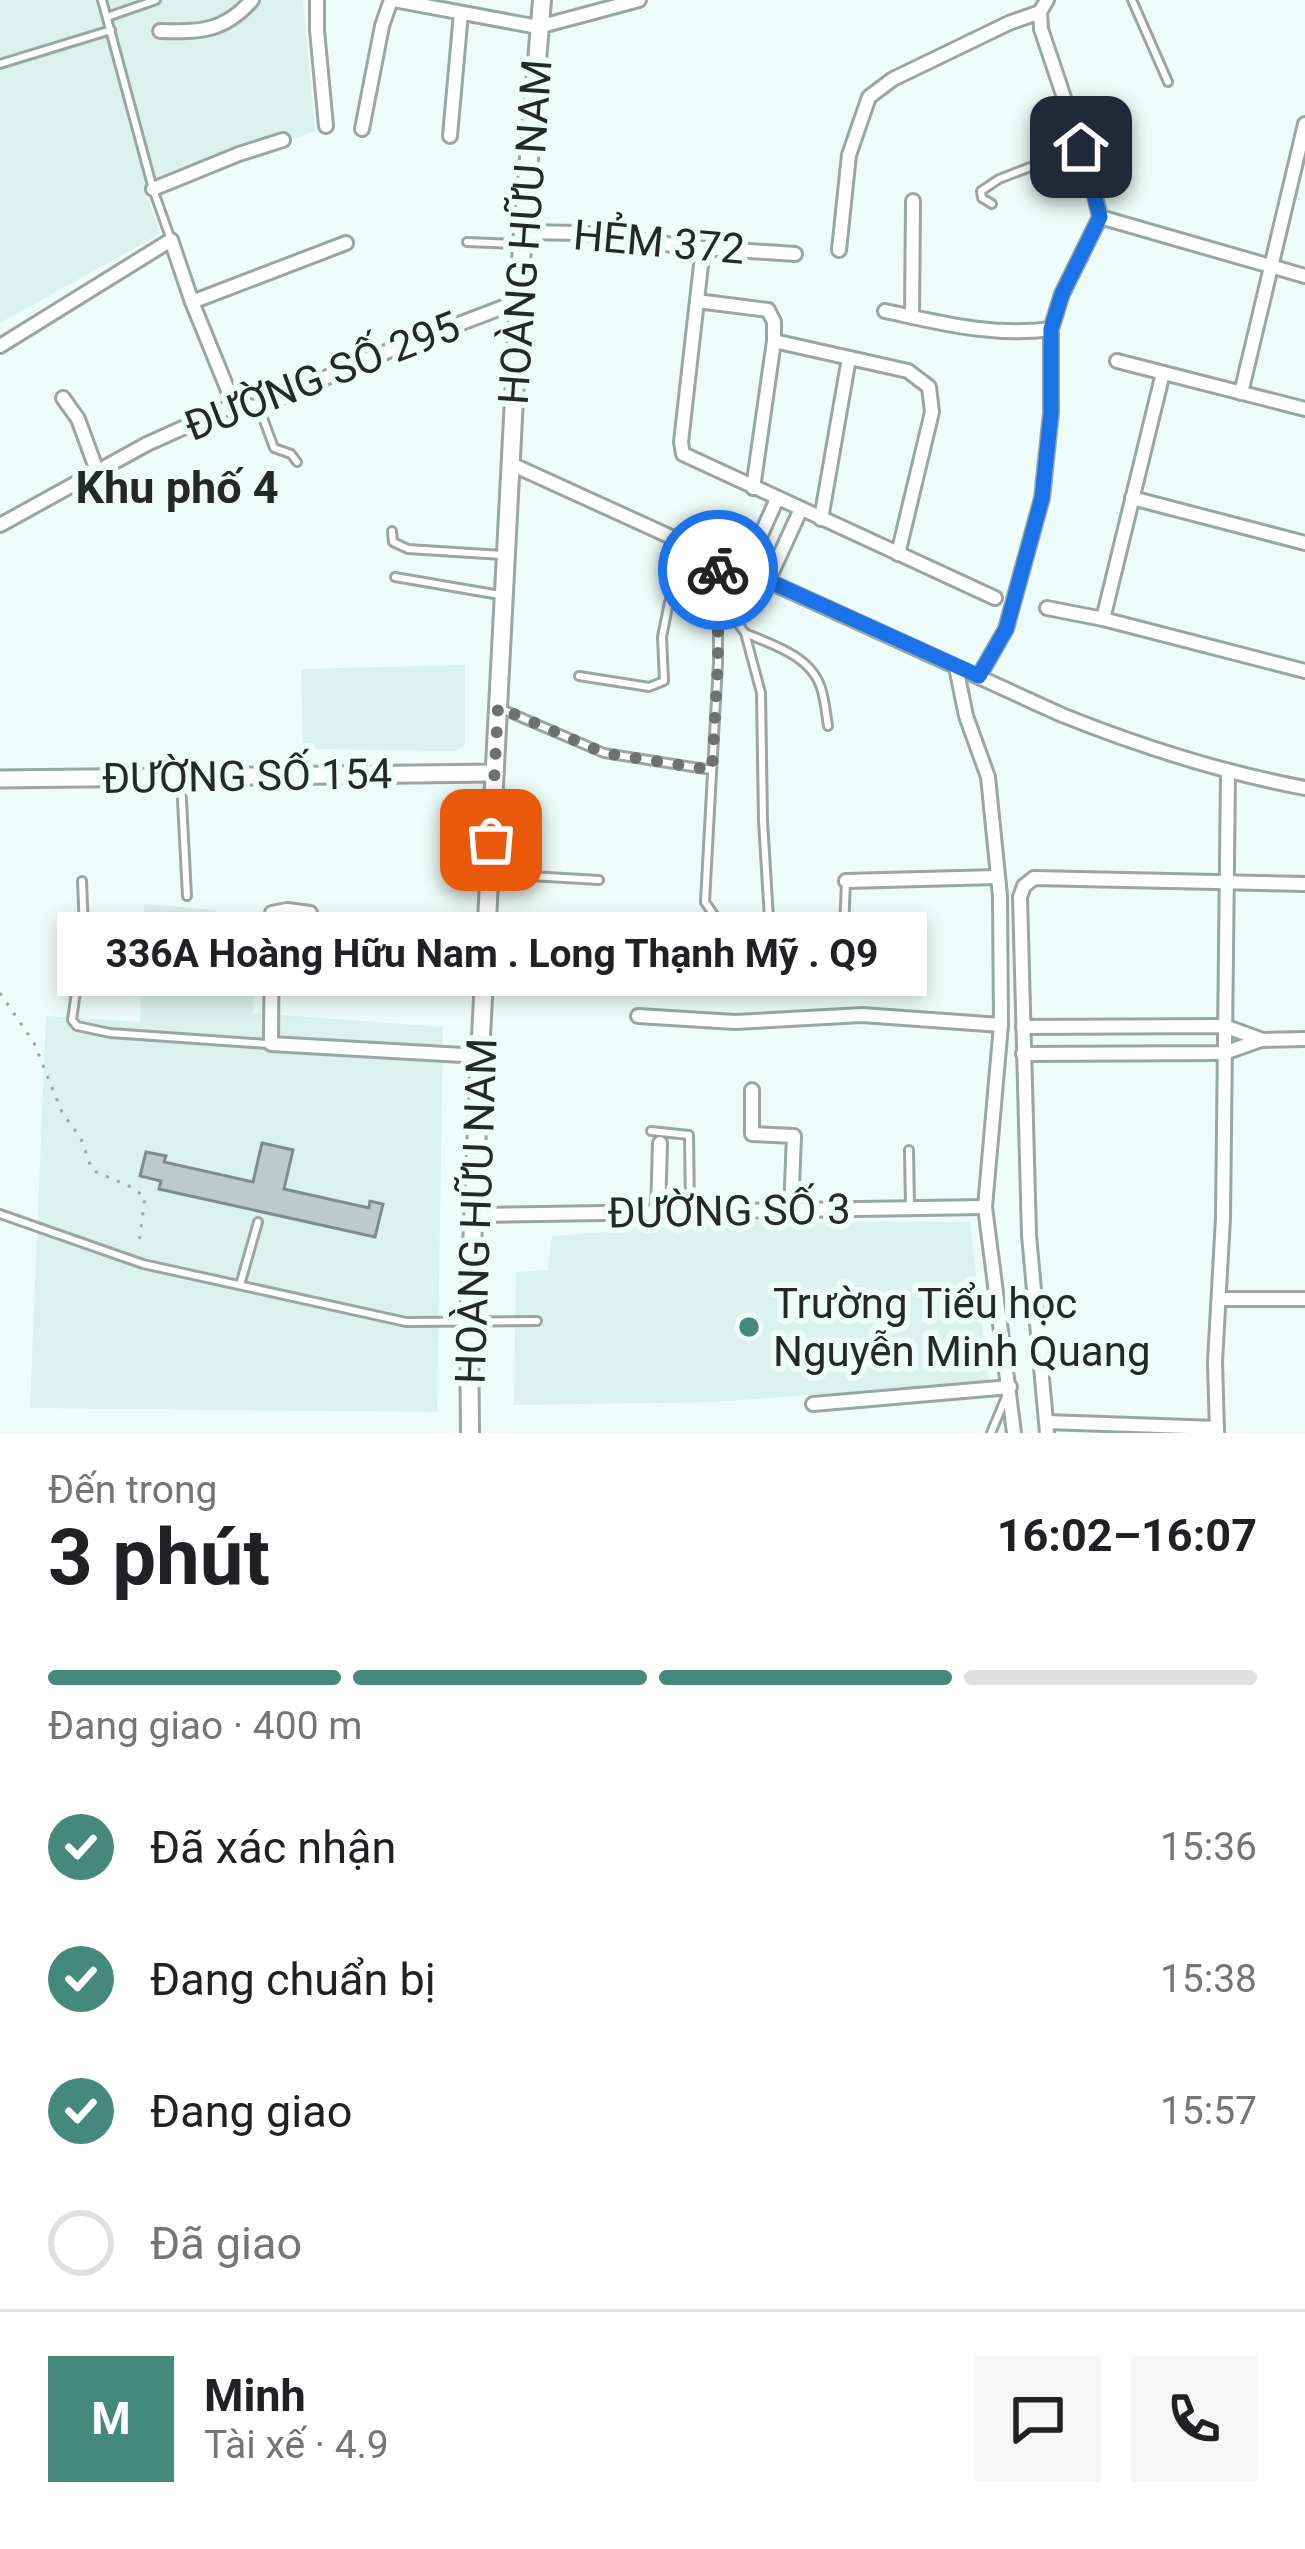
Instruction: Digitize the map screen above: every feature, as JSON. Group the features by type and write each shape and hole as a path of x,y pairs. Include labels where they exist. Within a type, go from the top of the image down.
{"main road":[{"name":"HOÀNG HỮU NAM","path":"470,1433 469,1320 489,873 522,238 542,0"}],"street":[{"path":"160,31 196,32 222,26 252,0"},
{"path":"317,0 326,126"},
{"path":"362,129 382,26 393,0 538,27 639,0"},
{"path":"979,676 1006,629 1042,498 1051,413 1051,329 1062,294 1100,217 1041,29 1044,6"},
{"path":"839,250 849,155 869,97 893,79 1044,6"},
{"path":"450,136 461,13"},
{"path":"1240,393 1305,124"},
{"path":"153,189 283,140"},
{"path":"912,316 913,201"},
{"path":"1100,217 1305,277"},
{"name":"HẺM 372","path":"522,238 580,233 795,254"},
{"path":"0,346 171,240 234,405"},
{"path":"192,302 346,243"},
{"path":"700,265 681,452 994,598"},
{"name":"ĐƯỜNG SỐ 295","path":"0,525 147,444 234,405 260,407 519,301"},
{"path":"697,301 767,310 774,322 754,488"},
{"path":"885,311 973,330 1018,334 1051,329"},
{"path":"774,341 908,371 929,388 932,412 898,554"},
{"path":"821,519 849,358"},
{"path":"1117,361 1305,410"},
{"path":"1103,619 1162,373"},
{"path":"63,398 78,419 97,471"},
{"path":"511,464 1062,715 1145,748 1228,773 1305,788"},
{"path":"1132,498 1305,543"},
{"path":"745,571 777,499"},
{"path":"768,581 801,509"},
{"path":"1047,608 1305,671"},
{"path":"956,667 988,777 998,877 1001,1025 985,1207 1015,1433"},
{"name":"ĐƯỜNG SỐ 154","path":"0,779 495,773"},
{"path":"1228,773 1226,883 1224,1026 1223,1219 1215,1362 1217,1430 1047,1428 1028,1235 1020,897 1024,886 1034,878 1226,883 1305,884"},
{"path":"846,881 998,877"},
{"path":"310,913 272,913 271,1044 480,1056"},
{"path":"638,1016 735,1022 862,1016 1001,1025"},
{"path":"1023,1028 1224,1026 1261,1040"},
{"path":"1023,1054 1224,1053 1261,1040 1305,1039"},
{"path":"752,1090 752,1134 794,1136 791,1210"},
{"path":"655,1137 658,1212"},
{"name":"ĐƯỜNG SỐ 3","path":"473,1215 985,1207"},
{"path":"1219,1299 1305,1299"},
{"path":"814,1404 1010,1387"}],"lane":[{"path":"102,0 171,240"},
{"path":"107,17 156,0"},
{"path":"1132,0 1168,82"},
{"path":"0,64 111,29"},
{"path":"992,204 982,198 982,191 999,179 1081,147"},
{"path":"467,242 522,238"},
{"path":"260,407 274,448 292,454 297,462"},
{"path":"392,531 393,542 408,549 506,556"},
{"path":"718,558 705,902 716,918 742,932"},
{"path":"394,577 504,596"},
{"path":"579,676 649,687 664,681 662,637 669,602 686,595 718,596"},
{"path":"718,596 745,633 761,694 770,919"},
{"path":"745,633 803,661 821,683 828,726"},
{"path":"498,707 604,753 712,770"},
{"path":"181,777 188,896"},
{"path":"489,873 599,880"},
{"path":"82,881 86,978 77,985 72,1020 76,1027 110,1034 271,1044"},
{"path":"844,930 846,881"},
{"path":"655,1137 689,1135 690,1212"},
{"path":"909,1150 910,1208"},
{"path":"0,1214 143,1264 406,1322 536,1321"},
{"path":"240,1285 258,1222"},
{"path":"991,1433 1010,1387"}],"path":[{"path":"0,993 34,1043 92,1170 145,1197 139,1243"}],"shaded area":[{"path":"0,0 303,0 315,131 146,193 160,234 0,323"},
{"path":"465,665 465,744 455,751 303,749 301,669"},
{"path":"144,904 216,910 219,957 256,958 253,1013 443,1027 437,1412 30,1408 46,1016 140,1022"},
{"name":"Trường Tiểu học Nguyễn Minh Quang","path":"637,1221 970,1222 989,1381 715,1402 514,1405 516,1272 548,1270 552,1236 631,1230"}],"building":[{"path":"262,1143 293,1150 284,1189 369,1208 370,1201 383,1204 375,1237 159,1189 161,1181 140,1176 146,1152 166,1156 164,1162 253,1182"}],"way so far":[{"path":"491,840 498,707 604,753 712,770 718,570"}],"place":[{"name":"336A Hoàng Hữu Nam . Long Thạnh Mỹ . Q9","path":"491,840"},
{"name":"Trường Tiểu học Nguyễn Minh Quang","path":"749,1327"}],"district":[{"name":"Khu phố 4","path":"177,487"}],"route":[{"path":"718,570 718,558 979,676 1006,629 1042,498 1051,413 1051,329 1062,294 1100,217 1081,147"}]}
